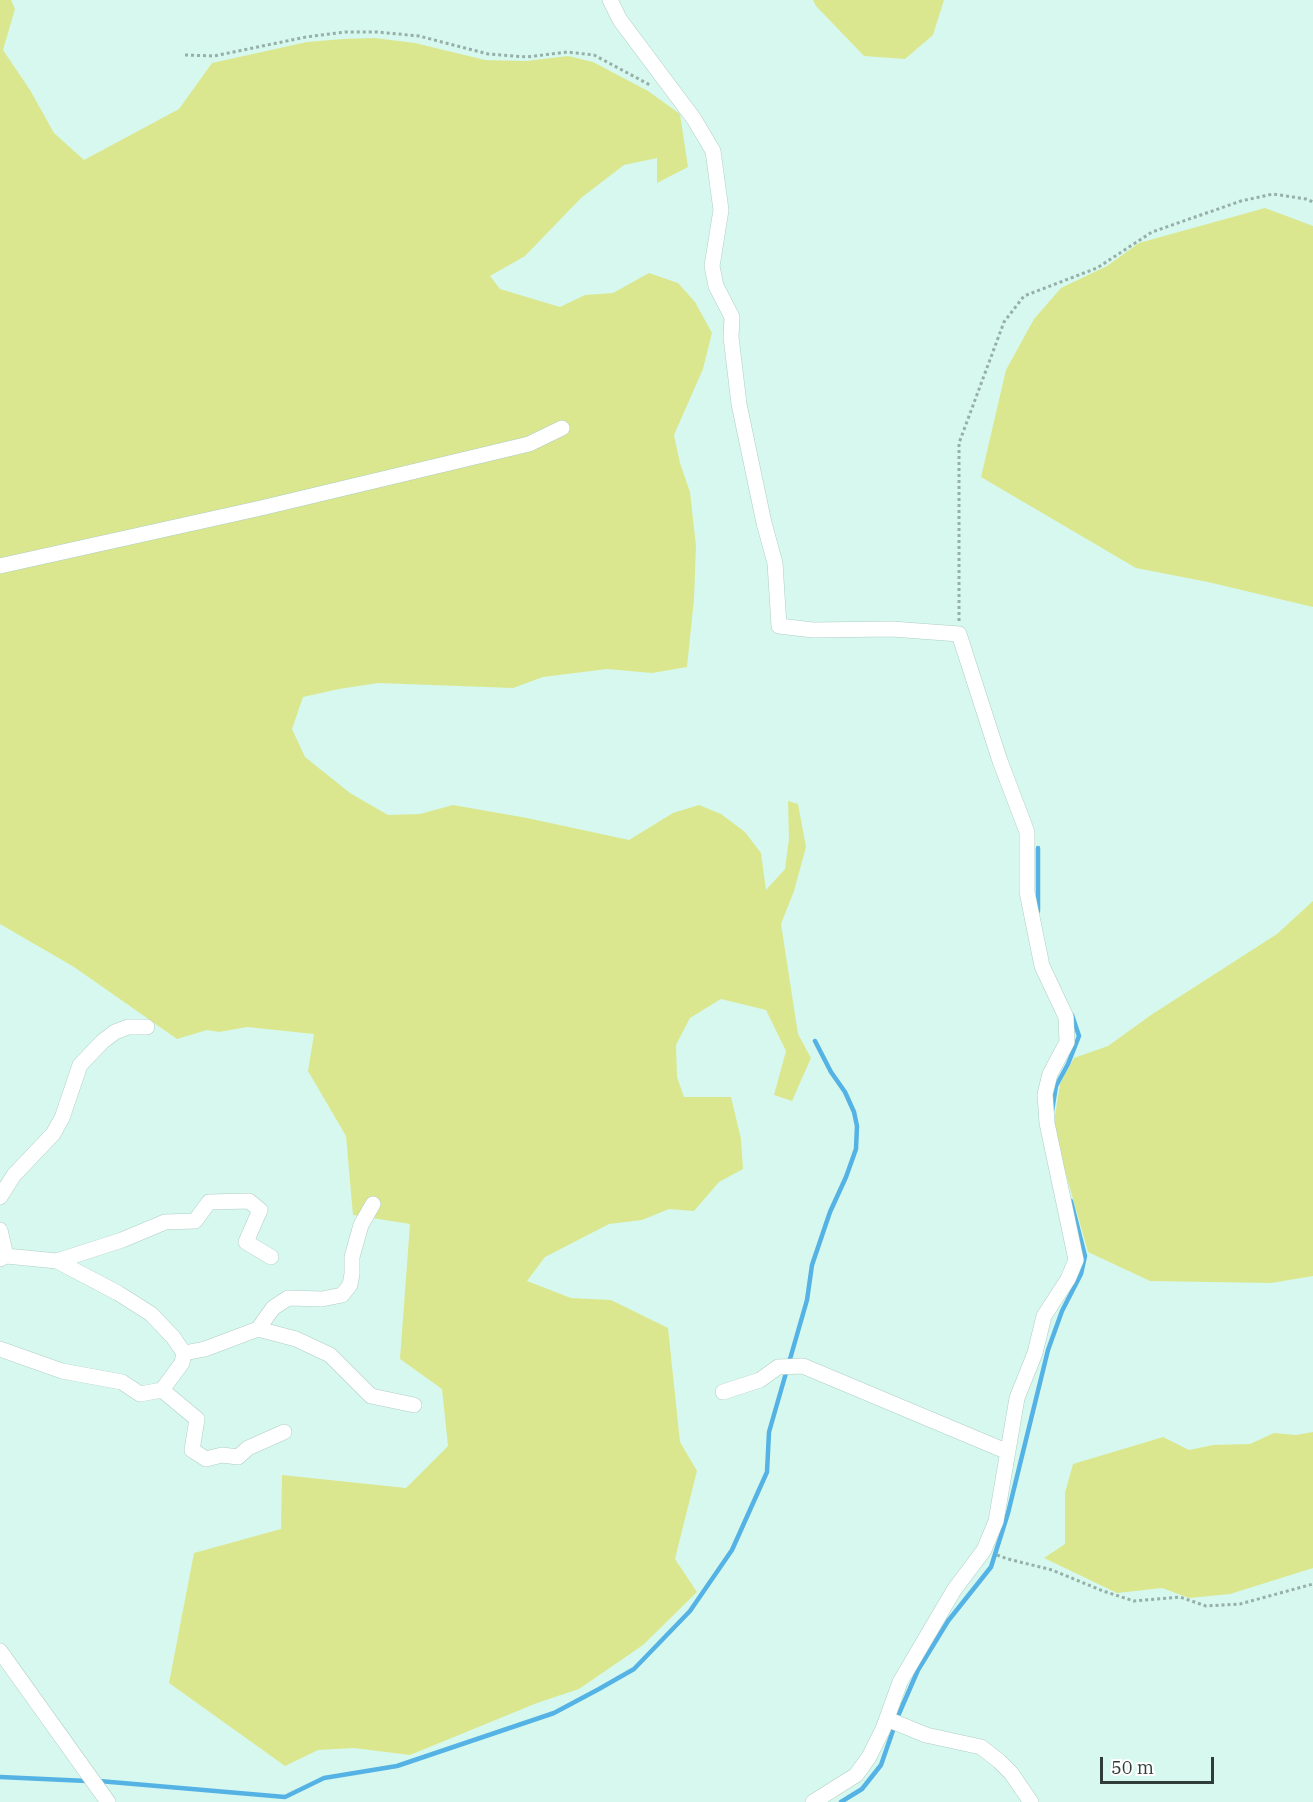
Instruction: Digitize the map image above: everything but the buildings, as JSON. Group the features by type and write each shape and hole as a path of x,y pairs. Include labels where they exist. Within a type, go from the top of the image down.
{"street":[{"path":"610,0 620,20 694,120 713,151 721,210 712,266 716,286 732,317 730,337 739,404 764,523 775,563 779,626 813,630 892,628 959,634 1000,761 1027,832 1028,891 1042,966 1066,1017 1067,1042 1050,1074 1045,1094 1047,1123 1076,1260 1068,1279 1044,1316 1035,1353 1017,1398 996,1521 984,1551 954,1590 900,1682 896,1722 856,1774 813,1802"},
{"path":"0,566 273,506 529,444 562,428"},
{"path":"0,1197 14,1175 53,1134 62,1118 80,1065 102,1041 115,1032 128,1027 147,1028"},
{"path":"0,1230 3,1257 57,1261 122,1240 165,1222 195,1221 209,1203 249,1201 260,1210 246,1242 271,1257"},
{"path":"184,1353 205,1349 258,1329 273,1308 288,1298 322,1299 342,1295 350,1285 352,1257 361,1225 373,1204"},
{"path":"0,1349 62,1371 122,1382 140,1394 162,1390 182,1363 184,1353 173,1337 151,1314 118,1293 57,1261"},
{"path":"258,1329 296,1339 330,1355 371,1396 414,1405"},
{"path":"723,1392 760,1380 778,1367 803,1366 1008,1452"},
{"path":"162,1390 197,1419 192,1450 206,1460 222,1455 238,1456 248,1448 284,1432"},
{"path":"0,1651 108,1802"},
{"path":"896,1722 926,1735 981,1747 1011,1773 1031,1802"}],"path":[{"path":"185,55 214,56 306,37 345,32 377,32 420,36 488,54 527,57 567,52 594,55 651,86"},
{"path":"959,634 959,443 1004,322 1024,296 1096,268 1152,232 1241,201 1273,194 1313,202"},
{"path":"1001,1557 1052,1570 1134,1601 1179,1597 1206,1606 1240,1604 1313,1584"}],"green space":[{"path":"0,0 11,0 15,9 3,50 30,90 54,133 84,160 179,109 212,63 307,42 343,39 374,38 415,43 485,60 526,61 568,56 593,62 648,91 680,114 688,167 657,183 657,158 624,165 581,198 525,256 490,276 500,289 560,307 585,295 613,293 649,273 678,283 695,302 712,333 703,369 674,435 690,492 696,546 694,599 687,667 652,673 607,669 543,677 513,688 378,683 339,689 303,697 292,729 305,757 350,793 388,815 420,814 453,805 629,840 673,813 699,805 721,814 745,832 761,853 766,890 785,869 789,839 788,801 798,804 806,847 794,891 781,924 798,1034 811,1058 792,1101 774,1095 786,1051 766,1010 721,999 690,1018 676,1045 677,1077 684,1097 731,1097 741,1139 743,1169 719,1182 694,1211 669,1209 642,1220 609,1224 545,1257 527,1281 571,1298 611,1300 668,1328 680,1442 697,1471 675,1559 697,1592 643,1645 579,1689 537,1703 410,1755 354,1748 318,1750 285,1766 169,1683 194,1553 281,1529 282,1475 406,1488 448,1446 442,1389 400,1359 410,1224 353,1215 346,1136 308,1071 314,1034 247,1027 219,1032 207,1030 177,1039 74,967 0,924"},
{"path":"813,0 944,0 933,35 905,59 864,56 816,6"},
{"path":"1265,208 1313,226 1313,607 1208,582 1136,568 981,477 1006,370 1034,319 1061,288 1107,266 1139,243"},
{"path":"1313,901 1313,1276 1271,1283 1150,1281 1088,1252 1053,1128 1060,1084 1074,1058 1108,1046 1151,1015 1277,934"},
{"path":"1313,1432 1313,1568 1230,1594 1189,1598 1162,1588 1117,1593 1044,1558 1065,1544 1065,1493 1073,1464 1163,1437 1189,1450 1213,1445 1250,1444 1274,1433 1296,1435"}],"waterway":[{"path":"1038,848 1038,911"},
{"path":"1052,1111 1056,1086 1079,1036 1072,1015"},
{"path":"99,1781 285,1797 324,1778 397,1766 554,1713 634,1669 690,1611 732,1550 767,1472 769,1432 807,1300 812,1265 830,1212 856,1149 857,1126 854,1112 815,1041"},
{"path":"841,1802 862,1789 881,1765 898,1716 918,1670 948,1621 991,1567 1008,1513 1048,1350 1062,1311 1081,1274 1085,1256 1071,1201"},
{"path":"0,1777 87,1781"}]}
